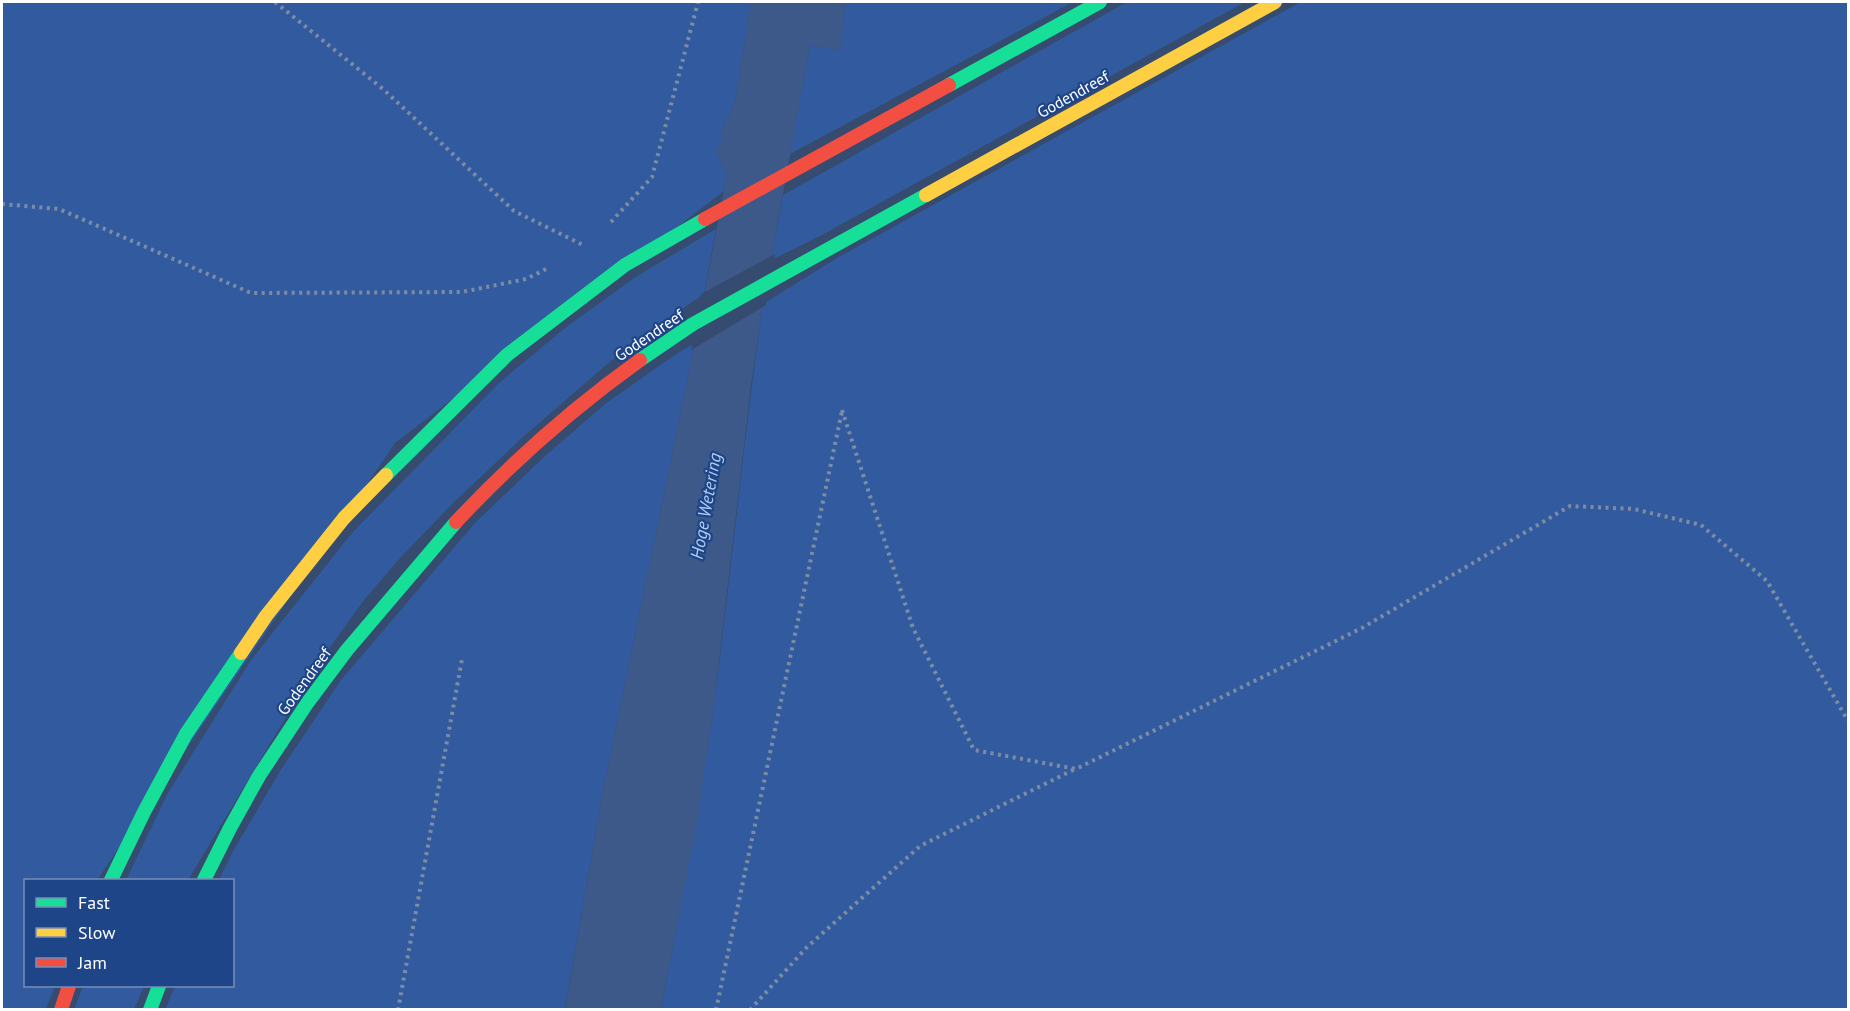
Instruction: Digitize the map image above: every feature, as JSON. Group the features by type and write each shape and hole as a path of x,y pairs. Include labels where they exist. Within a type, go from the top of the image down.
{"main road":[{"path":"111,879 186,734 266,616 344,518 507,355 625,265 713,214 1100,2"},
{"name":"Godendreef","path":"204,879 216,853 267,764 325,678 406,578 469,509 536,442 630,367 693,324 1275,2"},
{"path":"61,1010 69,987"},
{"path":"150,1010 159,987"}],"path":[{"path":"275,2 382,89 514,211 587,248 577,253"},
{"path":"603,230 652,177 698,2"},
{"path":"2,204 59,209 251,293 462,292 526,279 557,263"},
{"path":"716,1010 842,410 913,627 974,750 1076,769"},
{"path":"750,1010 807,947 920,846 1362,627 1570,506 1634,509 1701,525 1767,581 1848,721"},
{"path":"398,1010 462,659"}],"shaded area":[{"path":"2,2 751,2 735,102 721,132 724,141 716,151 727,174 724,191 395,443 98,879 24,879 24,987 55,987 46,1009 2,1010"},
{"path":"845,2 1073,2 790,154 810,45 841,50"},
{"path":"1127,2 1245,2 820,236 771,260 783,195"},
{"path":"1301,2 1848,2 1848,1009 661,1010 709,736 763,304 837,258"},
{"path":"716,229 704,294 634,341 524,436 454,502 400,558 364,600 318,664 189,879 126,879 168,793 251,660 352,533 500,382 565,328 637,276"},
{"path":"695,343 602,796 565,1009 165,1010 175,987 234,987 234,879 219,879 232,853 282,768 341,680 475,523 543,458 605,404"},
{"path":"83,987 144,987 134,1009 74,1010"}],"water":[{"name":"Hoge Wetering","path":"751,2 845,2 841,50 810,45 763,304 751,385 715,696 699,811 661,1009 565,1010 602,796 695,343 727,174 716,151 723,141 721,132 735,102"}],"pier":[{"path":"775,254 766,305 691,350 701,294"}],"traffic: fast":[{"path":"949,85 1100,2"},
{"path":"640,360 693,324 926,195"},
{"path":"386,475 507,355 625,265 705,219"},
{"path":"204,879 259,776 308,702 347,650 456,522"},
{"path":"111,879 186,734 241,653"},
{"path":"150,1010 159,987"}],"traffic: slow":[{"path":"926,195 1275,2"},
{"path":"241,653 266,616 344,518 386,475"}],"traffic: jam":[{"path":"705,219 949,85"},
{"path":"456,522 544,436 640,360"},
{"path":"61,1010 69,987"}]}
